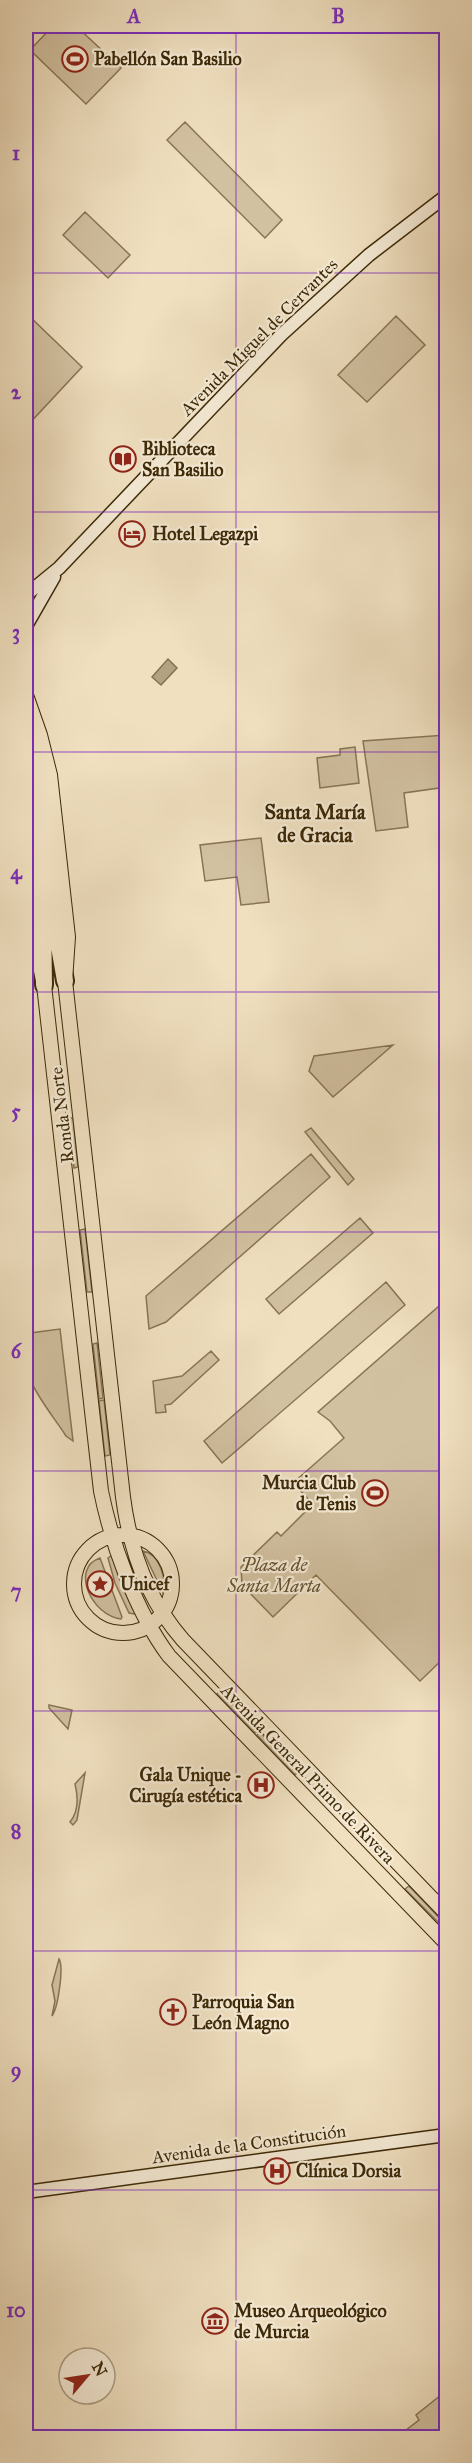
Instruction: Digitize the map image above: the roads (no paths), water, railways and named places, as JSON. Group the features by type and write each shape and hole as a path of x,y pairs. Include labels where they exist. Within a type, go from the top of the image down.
{"highway":[{"path":"26,735 37,767 53,912 65,981"},
{"path":"26,778 43,917 44,985"}],"main road":[{"name":"Avenida Miguel de Cervantes","path":"26,595 59,568 281,335 369,255 447,196"},
{"name":"Avenida Miguel de Cervantes","path":"26,626 59,568"},
{"name":"Ronda Norte","path":"26,695 40,735 50,776 68,937 65,981 128,1535 134,1555 161,1613"},
{"name":"Ronda Norte","path":"26,875 31,922 44,985 101,1491 112,1535 150,1624"},
{"path":"112,1535 128,1535 150,1544 167,1564 172,1588 169,1601 161,1613 150,1624 130,1633 114,1632 93,1622 79,1604 74,1581 80,1558 94,1543 112,1535"},
{"name":"Avenida General Primo de Rivera","path":"161,1613 188,1646 447,1913"},
{"name":"Avenida General Primo de Rivera","path":"150,1624 173,1660 447,1943"},
{"name":"Avenida de la Constitución","path":"26,2192 447,2135"}],"place":[{"name":"Pabellón San Basilio","path":"75,59"},
{"name":"Biblioteca San Basilio","path":"123,459"},
{"name":"Hotel Legazpi","path":"132,534"},
{"name":"Murcia Club de Tenis","path":"375,1493"},
{"name":"Unicef","path":"100,1584"},
{"name":"Gala Unique - Cirugía estética","path":"261,1785"},
{"name":"Parroquia San León Magno","path":"173,2012"},
{"name":"Clínica Dorsia","path":"277,2171"},
{"name":"Museo Arqueológico de Murcia","path":"215,2321"}],"district":[{"name":"Santa María de Gracia","path":"315,824"}],"park label":[{"name":"Plaza de Santa Marta","path":"274,1575"}]}
